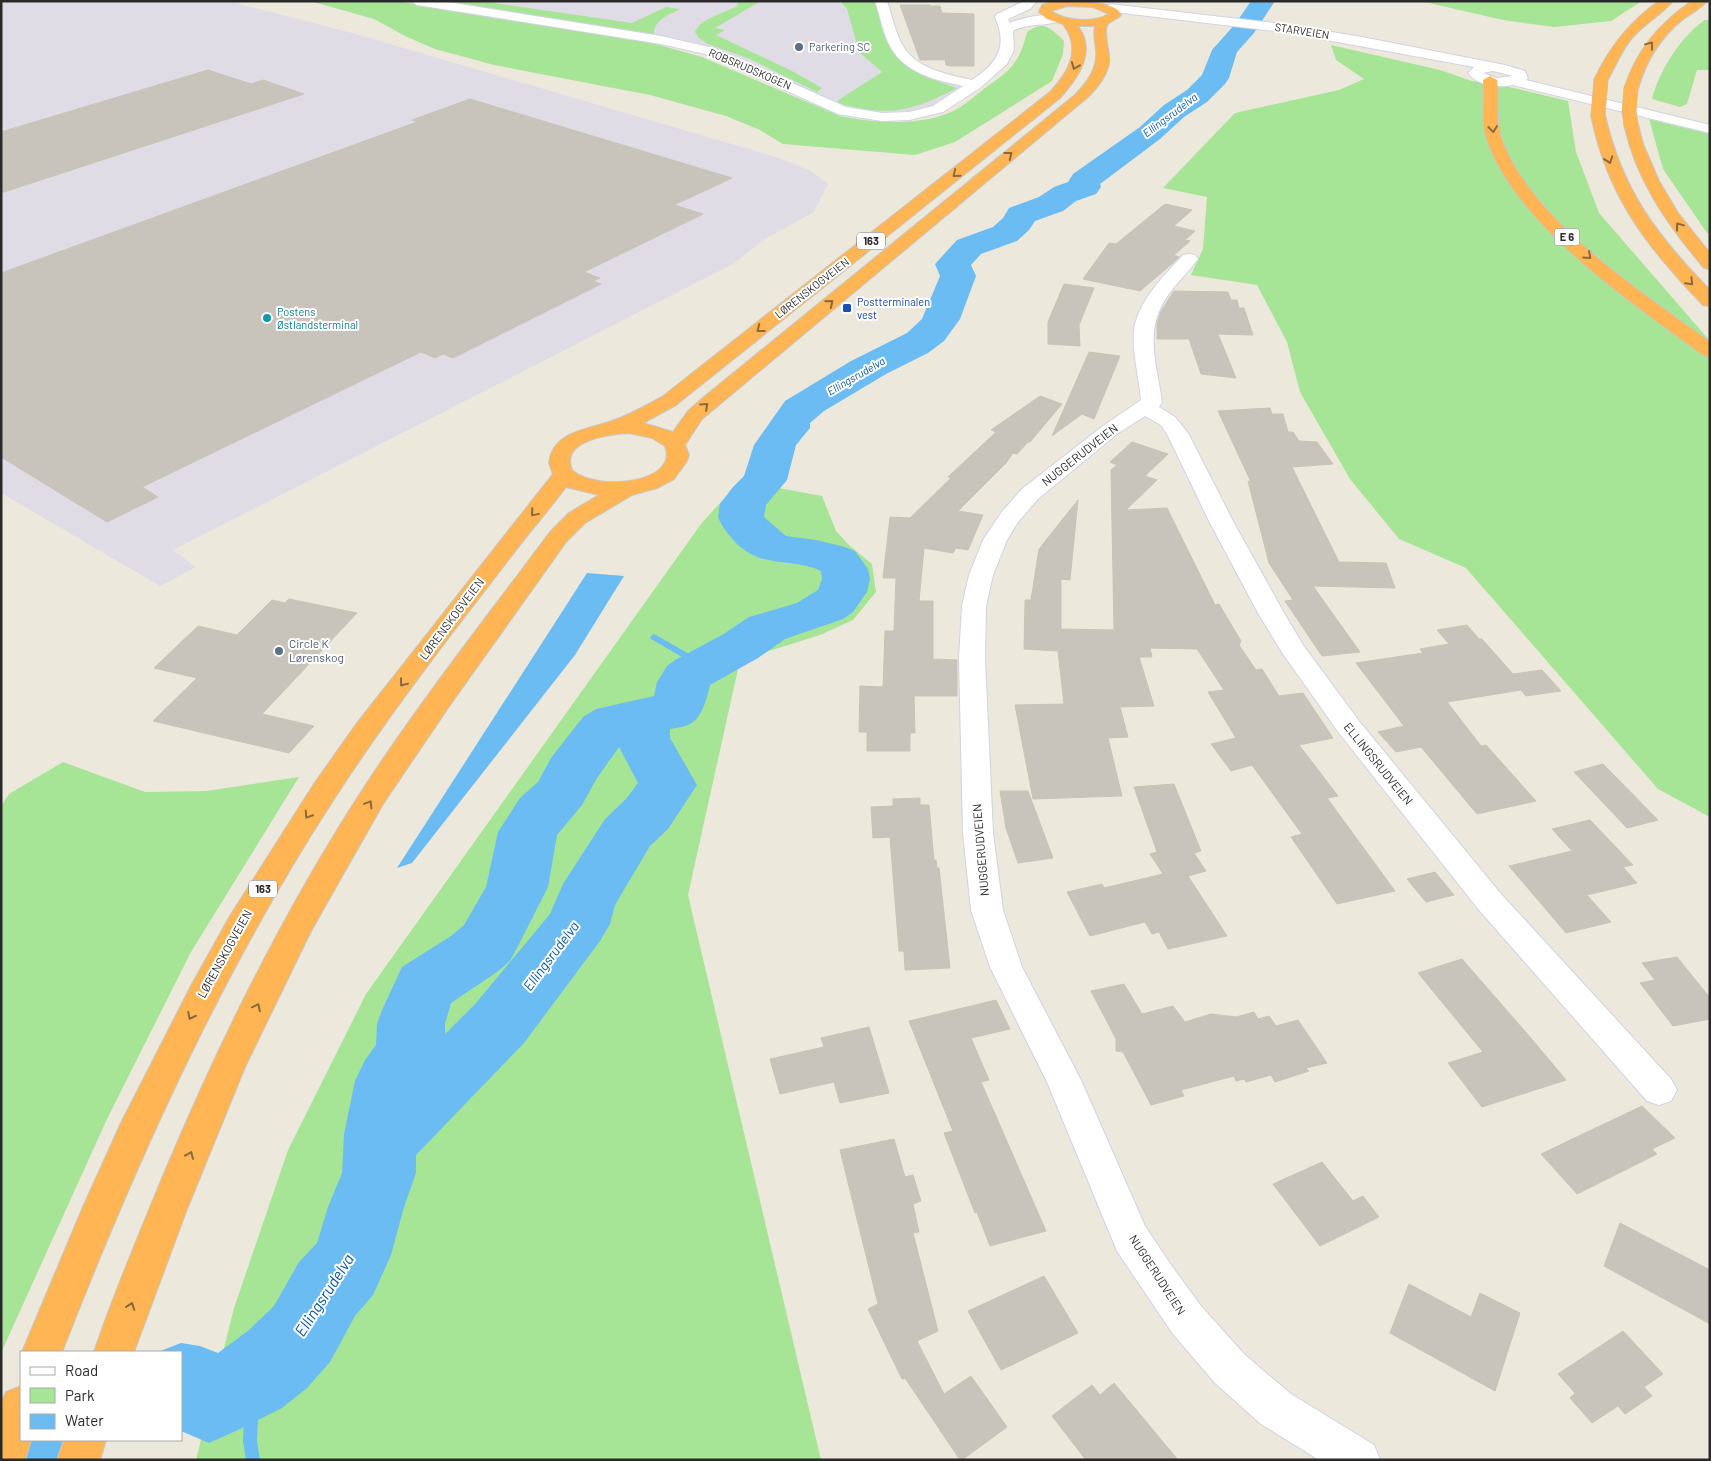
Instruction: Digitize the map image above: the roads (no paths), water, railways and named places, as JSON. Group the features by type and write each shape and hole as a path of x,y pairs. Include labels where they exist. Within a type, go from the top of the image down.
{"highway":[{"path":"1667,1 1644,18 1612,54 1601,80 1598,116 1605,149 1621,189 1657,243 1681,272 1710,301"},
{"path":"1701,1 1672,21 1653,41 1642,58 1631,89 1629,112 1640,159 1656,192 1671,216 1710,264"},
{"path":"1066,2 1086,2 1110,15 1087,23 1062,20 1047,15 1048,6 1066,2"},
{"name":"LØRENSKOGVEIEN","path":"675,444 695,415 711,401 1080,98 1094,81 1102,64 1103,48 1098,32 1099,26 1110,15"},
{"name":"LØRENSKOGVEIEN","path":"613,428 656,409 680,392 1055,95 1074,71 1079,54 1077,33 1062,20"},
{"name":"E 6","path":"1486,74 1493,97 1493,134 1503,161 1524,193 1543,215 1597,264 1710,351"},
{"name":"163","path":"629,427 657,432 675,444 678,452 677,459 673,467 666,474 642,485 627,488 612,490 590,487 572,481 564,474 559,464 561,455 566,447 589,433 613,428 629,427"},
{"name":"LØRENSKOGVEIEN","path":"42,1351 104,1200 179,1040 214,972 286,851 360,740 564,474"},
{"name":"163","path":"114,1351 175,1192 241,1039 308,907 342,849 407,746 558,537 577,518 627,488"},
{"path":"2,1460 20,1410"},
{"path":"78,1460 84,1441"}],"street":[{"name":"ROBSRUDSKOGEN","path":"417,1 661,40 709,51 832,106 858,114 892,117 910,116 938,109 994,71 1007,50 1004,26"},
{"path":"881,1 897,48 903,56 931,73 974,85"},
{"path":"1004,26 1000,17 1021,9 1031,1"},
{"path":"1004,26 1048,6"},
{"name":"STARVEIEN","path":"1110,15 1193,19 1318,36 1486,74 1516,78 1710,123"},
{"path":"1004,26 1024,22 1062,20"},
{"name":"STARVEIEN","path":"1516,78 1710,130"},
{"path":"1145,408 1152,402 1144,325 1166,286 1189,259"},
{"name":"ELLINGSRUDVEIEN","path":"1145,408 1168,421 1177,433 1222,523 1271,613 1292,648 1358,739 1490,902 1659,1090"},
{"name":"NUGGERUDVEIEN","path":"1145,408 1110,430 1030,494 1009,518 995,540 981,575 974,606 972,658 978,833 987,910 1006,967 1064,1080 1131,1238 1156,1278 1186,1320 1230,1369 1276,1409 1359,1460"}],"water":[{"path":"587,573 624,576 575,655 412,863 397,868"}],"waterway":[{"name":"Ellingsrudelva","path":"182,1384 200,1387 209,1401 253,1379 278,1359 302,1334 327,1289 345,1269 352,1255 366,1207 379,1173 380,1134 390,1081 410,1052 411,1024 425,986 474,954 487,943 517,887 528,832 541,813 553,803 562,791 571,772 602,730 615,722 671,711 679,703 684,682 691,673 740,646 767,628 814,614 826,608 842,592 846,579 844,569 838,561 816,554 769,546 747,527 741,517 741,509 746,500 765,480 772,451 779,439 789,428 791,420 809,402 915,344 931,333 941,319 958,276 953,264 969,247 1005,234 1017,223 1021,215 1051,204 1065,194 1085,187 1084,181 1150,133 1174,111 1197,96 1215,78 1225,50 1245,28 1263,1"},
{"path":"654,637 704,666"},
{"name":"Ellingsrudelva","path":"380,1143 500,1023 578,924 585,901 618,850 626,834 647,814 668,785 642,738 643,717"},
{"path":"253,1379 250,1441 253,1460"},
{"name":"Ellingsrudelva","path":"11,1460 46,1441"}],"place":[{"name":"Parkering SC","path":"799,47"},
{"name":"Postterminalen vest","path":"847,308"},
{"name":"Postens Østlandsterminal","path":"267,318"},
{"name":"Circle K Lørenskog","path":"279,651"}]}
